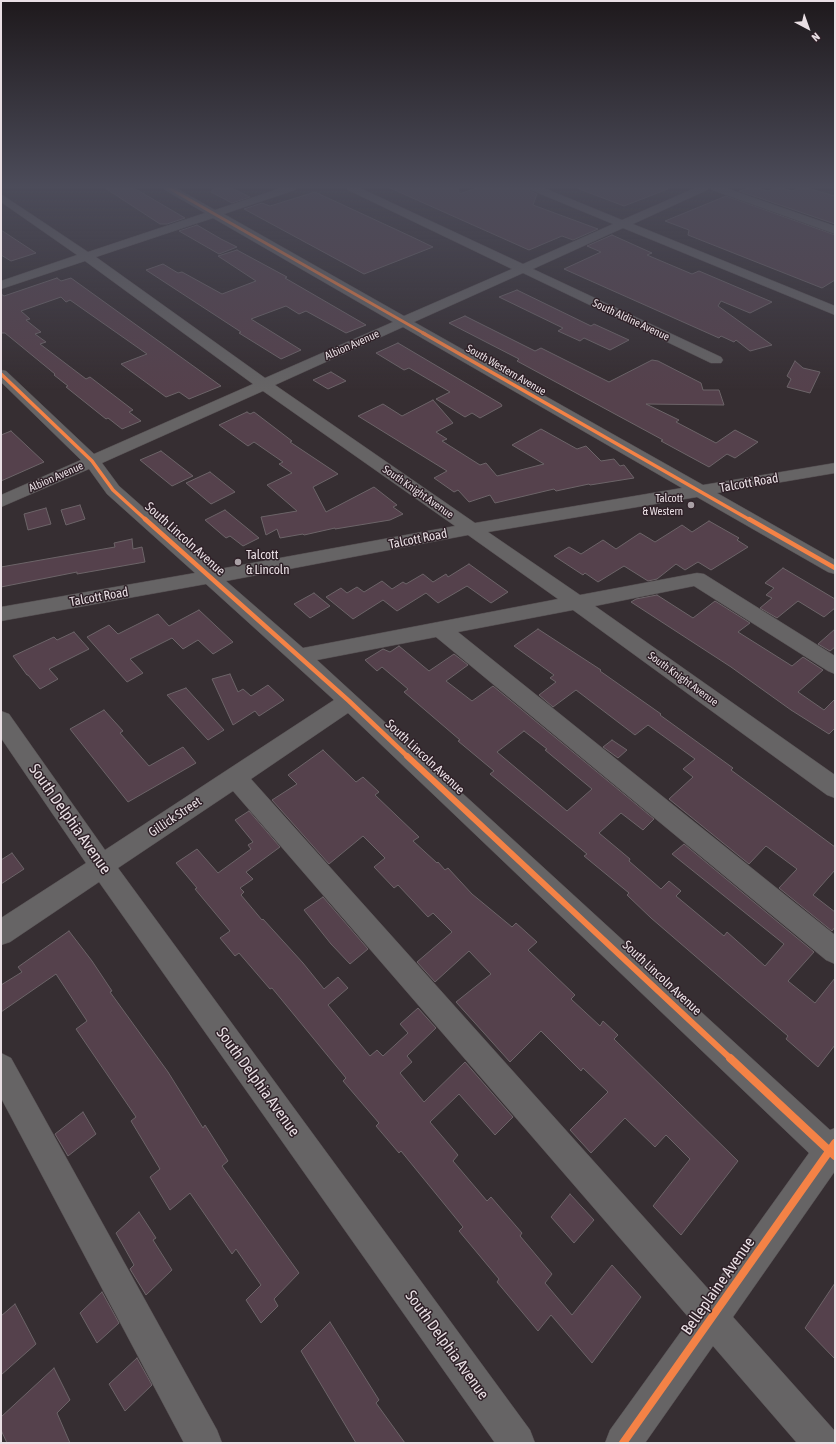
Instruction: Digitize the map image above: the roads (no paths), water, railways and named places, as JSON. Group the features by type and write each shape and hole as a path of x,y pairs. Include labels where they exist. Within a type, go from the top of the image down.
{"street":[{"name":"South Western Avenue","path":"286,255 835,568"},
{"name":"South Aldine Avenue","path":"494,255 716,360"},
{"name":"Albion Avenue","path":"1,502 553,255"},
{"path":"699,255 835,311"},
{"path":"1,284 86,256"},
{"name":"South Knight Avenue","path":"86,256 263,384 576,602 835,788"},
{"name":"South Lincoln Avenue","path":"1,374 92,461 113,490 349,701 833,1150"},
{"name":"Talcott Road","path":"1,614 472,529 700,492 835,468"},
{"path":"299,656 697,579 835,666"},
{"path":"440,629 835,951"},
{"name":"Gillick Street","path":"1,934 349,701"},
{"name":"South Delphia Avenue","path":"1,720 102,866 517,1443"},
{"path":"235,777 710,1319 821,1443"},
{"path":"1,1068 204,1443"},
{"name":"Belleplaine Avenue","path":"622,1443 833,1150"}],"place":[{"name":"Talcott & Western","path":"691,505"},
{"name":"Talcott & Lincoln","path":"238,562"}]}
